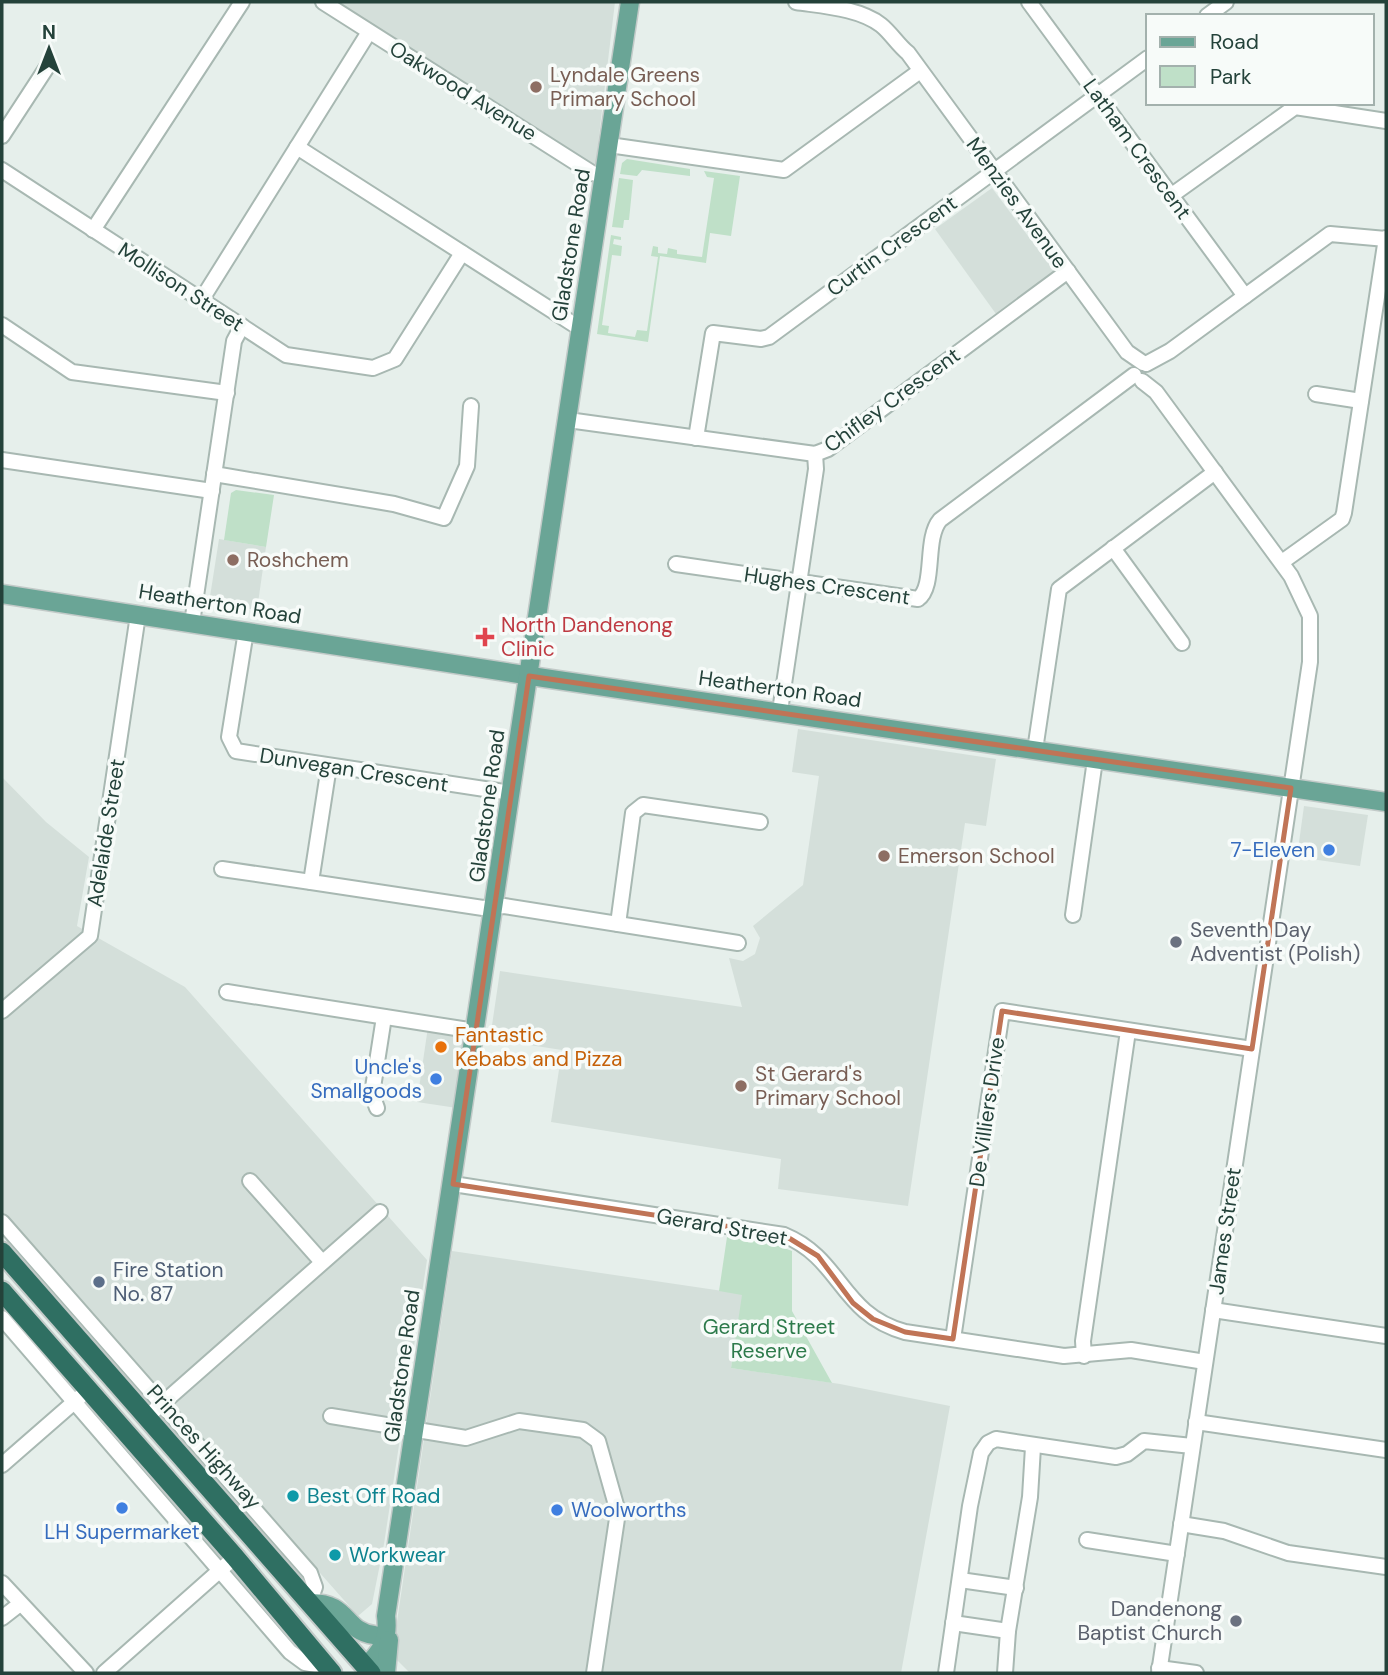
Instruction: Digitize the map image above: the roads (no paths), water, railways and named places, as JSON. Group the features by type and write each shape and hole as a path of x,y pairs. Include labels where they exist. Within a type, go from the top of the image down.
{"highway":[{"name":"Princes Highway","path":"2,1252 309,1603 350,1669"},
{"path":"2,1291 31,1324 81,1396 235,1557 350,1669"}],"main road":[{"name":"Gladstone Road","path":"350,1669 382,1627 416,1431 630,2"},
{"name":"Heatherton Road","path":"2,594 529,676 1386,802"},
{"path":"309,1603 332,1605 359,1631 382,1627 390,1647 386,1673"}],"street":[{"path":"93,230 242,2"},
{"name":"Menzies Avenue","path":"796,2 836,8 858,8 879,16 893,28 920,71 1127,352 1140,374 1156,391 1292,576 1310,616 1310,662 1291,788"},
{"name":"Latham Crescent","path":"1029,2 1245,296"},
{"path":"1210,14 1226,2"},
{"name":"Oakwood Avenue","path":"326,3 592,173 605,176"},
{"path":"202,299 369,32"},
{"name":"Curtin Crescent","path":"696,438 713,333 761,339 769,337 1146,59"},
{"path":"2,136 49,64"},
{"path":"609,145 784,170 920,71"},
{"path":"1172,195 1296,107 1386,121"},
{"path":"297,147 581,329"},
{"name":"Mollison Street","path":"2,170 286,355 373,368 395,359 462,253"},
{"name":"Hughes Crescent","path":"676,564 914,600 921,597 933,531 940,520 1330,234 1386,239"},
{"path":"1282,562 1344,513 1386,239"},
{"name":"Chifley Crescent","path":"568,420 815,454 828,449 1068,271"},
{"path":"2,326 72,372 227,393"},
{"path":"192,623 234,341 242,326"},
{"path":"1316,394 1362,401"},
{"path":"214,474 394,504 444,518 467,466 471,406"},
{"path":"780,711 816,469 815,454"},
{"path":"2,460 212,491"},
{"path":"1035,750 1059,589 1215,472"},
{"path":"1113,548 1182,643"},
{"name":"Adelaide Street","path":"2,1011 90,936 138,615"},
{"name":"Dunvegan Crescent","path":"246,631 229,737 230,746 239,752 511,793"},
{"path":"1073,915 1095,760"},
{"path":"311,882 329,766"},
{"name":"James Street","path":"1159,1671 1291,788"},
{"path":"618,924 633,813 643,805 760,822"},
{"path":"222,869 495,907 504,906 738,943"},
{"path":"227,992 475,1031"},
{"name":"De Villiers Drive","path":"953,1339 1002,1011 1252,1049"},
{"path":"377,1108 372,1094 384,1017"},
{"path":"1084,1356 1083,1341 1128,1031"},
{"path":"250,1181 322,1262"},
{"name":"Gerard Street","path":"453,1184 784,1235 818,1256 851,1301 873,1319 905,1332 1084,1356 1131,1350 1205,1362"},
{"path":"147,1417 380,1212"},
{"path":"2,1222 310,1573 315,1587 309,1603"},
{"path":"1213,1310 1386,1336"},
{"path":"4,1321 31,1324"},
{"path":"4,1321 81,1396 217,1571 296,1657 310,1665 350,1669"},
{"path":"2,1465 81,1396"},
{"path":"331,1416 466,1438 519,1421 583,1430 598,1441 618,1512 594,1673"},
{"path":"1196,1422 1386,1450"},
{"path":"946,1673 970,1506 983,1448 996,1439 1033,1447 1116,1457 1127,1454 1144,1441 1192,1446"},
{"path":"1005,1673 1008,1631 1030,1497 1033,1447"},
{"path":"1181,1524 1224,1531 1288,1553 1386,1567"},
{"path":"1087,1540 1177,1554"},
{"path":"104,1673 235,1557"},
{"path":"960,1580 1016,1588"},
{"path":"2,1583 86,1673"},
{"path":"2,1618 20,1604"},
{"path":"953,1623 1008,1631"},
{"path":"1159,1671 1196,1673"}],"place":[{"name":"Lyndale Greens Primary School","path":"536,87"},
{"name":"Roshchem","path":"233,560"},
{"name":"North Dandenong Clinic","path":"485,637"},
{"name":"7-Eleven","path":"1329,850"},
{"name":"Emerson School","path":"884,856"},
{"name":"Seventh Day Adventist (Polish)","path":"1176,942"},
{"name":"Fantastic Kebabs and Pizza","path":"441,1047"},
{"name":"Uncle's Smallgoods","path":"436,1079"},
{"name":"St Gerard's Primary School","path":"741,1086"},
{"name":"Fire Station No. 87","path":"99,1282"},
{"name":"Best Off Road","path":"293,1496"},
{"name":"LH Supermarket","path":"122,1508"},
{"name":"Woolworths","path":"557,1510"},
{"name":"Workwear","path":"335,1555"},
{"name":"Dandenong Baptist Church","path":"1236,1621"}],"park label":[{"name":"Gerard Street Reserve","path":"769,1339"}]}
